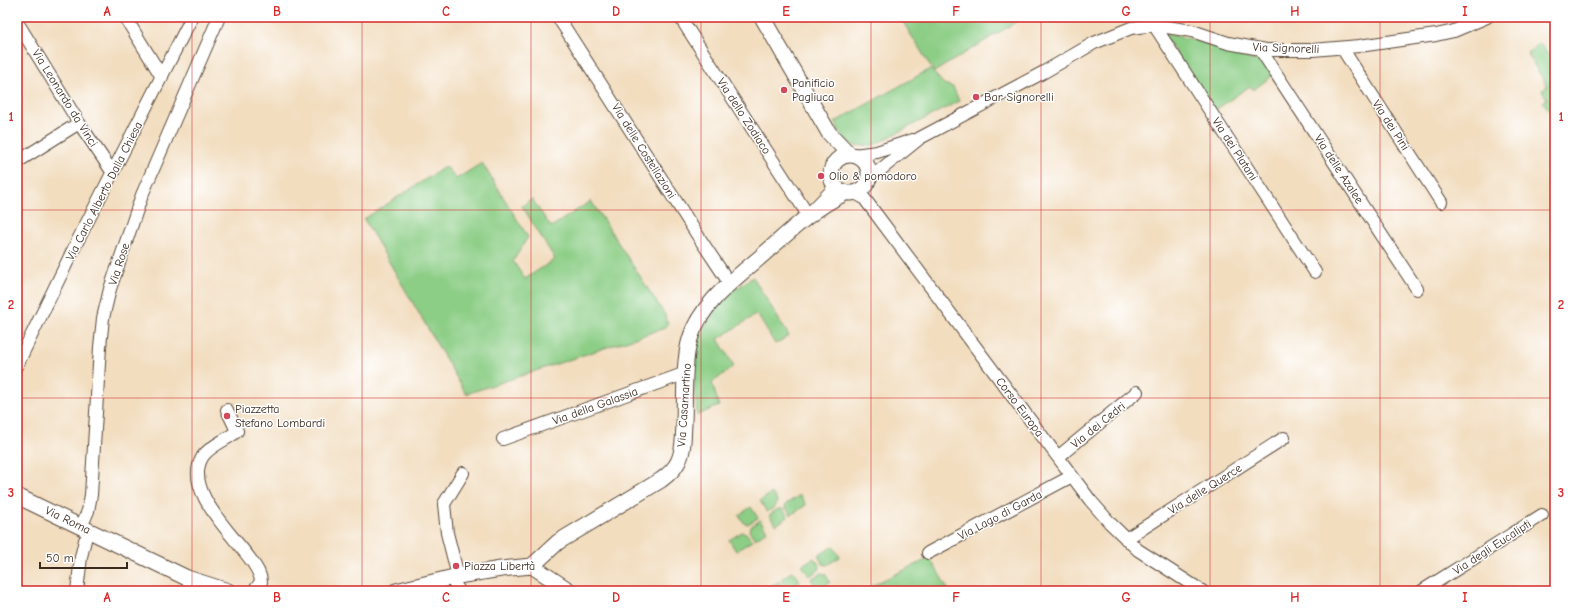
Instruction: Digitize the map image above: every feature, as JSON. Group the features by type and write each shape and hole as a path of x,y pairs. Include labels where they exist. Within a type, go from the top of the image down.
{"main road":[{"path":"762,17 829,133 834,147 835,161"},
{"path":"829,133 852,155"},
{"path":"852,155 861,158 869,171 855,190 832,182 830,171 835,161 842,156 852,155"},
{"name":"Via Casamartino","path":"532,566 558,542 661,480 672,470 678,463 682,447 686,374 690,339 695,326 704,312 715,298 730,284 808,215 855,190"},
{"name":"Via Roma","path":"17,496 83,534 190,585 228,591"},
{"path":"396,591 456,582 501,569 532,566 570,591"}],"street":[{"path":"125,17 162,77"},
{"name":"Via Carlo Alberto Dalla Chiesa","path":"17,365 76,244 192,17"},
{"name":"Via Rose","path":"77,591 83,534 91,495 103,318 110,289 142,195 219,17"},
{"name":"Via delle Costellazioni","path":"558,17 730,284"},
{"name":"Via dello Zodiaco","path":"680,17 808,215"},
{"name":"Via Signorelli","path":"852,155 877,152 920,138 1044,72 1094,43 1146,22 1192,31 1228,43 1260,48 1313,50 1342,48 1436,35 1454,31 1487,17"},
{"name":"Via Leonardo da Vinci","path":"17,22 79,123 113,173"},
{"name":"Via dei Platani","path":"1146,22 1315,272"},
{"name":"Via delle Azalee","path":"1260,48 1417,289"},
{"name":"Via dei Pini","path":"1342,48 1441,202"},
{"path":"17,162 79,123"},
{"name":"Via Signorelli","path":"855,190 920,138"},
{"name":"Corso Europa","path":"855,190 1093,504 1138,550 1202,591"},
{"name":"Via della Galassia","path":"503,439 686,374"},
{"name":"Via dei Cedri","path":"1058,457 1138,392"},
{"path":"227,410 237,430 233,435 213,447 204,455 199,464 197,476 200,488 212,510 249,557 260,576 261,582 254,591"},
{"name":"Via delle Querce","path":"1126,539 1284,438"},
{"path":"456,582 447,533 444,504 464,474"},
{"name":"Via Lago di Garda","path":"928,553 1072,476"},
{"name":"Via degli Eucalipti","path":"1422,591 1542,515"}],"green space":[{"path":"900,17 1024,17 934,72"},
{"path":"1163,33 1195,40 1242,57 1266,63 1272,76 1253,90 1250,86 1214,111"},
{"path":"1540,43 1555,65 1555,119 1543,102 1547,99 1542,90 1547,86 1527,53"},
{"path":"930,69 944,84 953,87 959,101 874,145 855,146 843,138 835,122"},
{"path":"482,163 528,237 513,261 525,279 555,259 522,206 532,199 551,227 591,201 665,315 668,324 665,328 466,394 364,219 446,166 456,179"},
{"path":"753,277 789,336 775,344 757,314 718,339 734,366 712,383 719,406 697,415 694,382 697,341 712,313 731,292"},
{"path":"772,493 777,501 776,506 767,512 760,501"},
{"path":"800,495 806,505 791,515 785,507 786,504"},
{"path":"751,507 758,518 748,524 744,523 739,515"},
{"path":"778,509 783,509 788,517 776,525 769,515"},
{"path":"760,520 767,531 755,539 749,531 750,527"},
{"path":"742,532 746,533 752,541 736,551 729,540"},
{"path":"833,546 840,557 827,565 823,564 818,556"},
{"path":"814,558 820,566 819,570 809,576 802,565"},
{"path":"930,558 949,591 864,591 877,583"},
{"path":"793,571 800,582 791,589 787,587 781,579"},
{"path":"821,573 825,574 830,582 818,589 811,579"},
{"path":"779,581 784,589 783,591 763,591"}],"place":[{"name":"Panificio Pagliuca","path":"784,90"},
{"name":"Bar Signorelli","path":"976,97"},
{"name":"Olio & pomodoro","path":"821,176"},
{"name":"Piazzetta Stefano Lombardi","path":"227,416"},
{"name":"Piazza Libertà","path":"456,566"}]}
